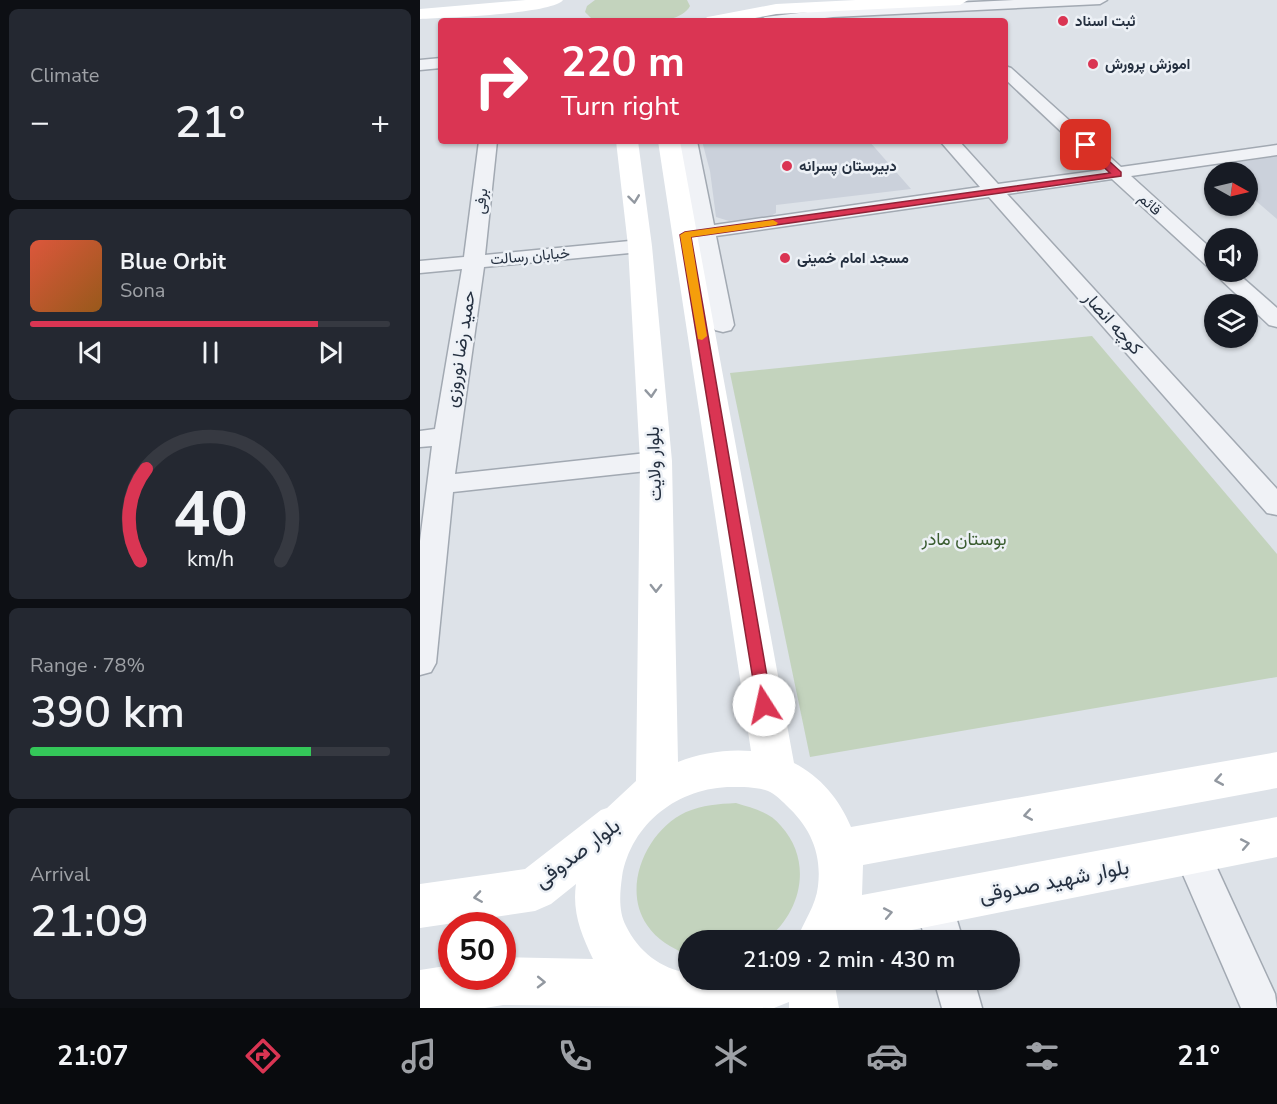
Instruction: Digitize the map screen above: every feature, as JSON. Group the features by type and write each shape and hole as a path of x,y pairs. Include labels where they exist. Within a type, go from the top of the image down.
{"main road":[{"path":"420,14 510,8 555,0"},
{"path":"553,18 553,11 563,0"},
{"path":"759,0 755,3 756,7 771,15"},
{"path":"742,18 834,14 932,5 960,0"},
{"path":"715,18 723,8 722,1"},
{"path":"420,24 438,23"},
{"name":"بلوار ولایت","path":"627,144 640,246 656,461 642,802"},
{"path":"670,144 695,234 775,774 800,790 825,815 840,849 842,886 826,930"},
{"name":"بلوار صدوقی","path":"420,906 535,889 642,802 693,773 731,767 775,774"},
{"path":"840,849 1277,770"},
{"path":"642,802 606,848 597,886 600,924 618,959 675,997"},
{"name":"بلوار شهید صدوقی","path":"848,930 940,922 1192,854 1277,837"},
{"path":"420,994 503,981 675,997 731,999 758,990"},
{"path":"811,990 814,1008"}],"street":[{"path":"932,5 1100,0"},
{"path":"932,5 947,18"},
{"path":"420,65 438,63"},
{"name":"قائم","path":"1008,74 1204,253"},
{"name":"برفی","path":"474,262 488,144"},
{"path":"688,144 695,234 723,325"},
{"name":"کوچه انصار","path":"952,144 1277,506"},
{"path":"695,234 1277,150"},
{"name":"خیابان رسالت","path":"420,267 640,246"},
{"name":"حمید رضا نوروزی","path":"427,536 441,484 446,436 474,262"},
{"path":"1235,282 1277,320"},
{"path":"420,439 446,436"},
{"path":"441,484 656,461"},
{"path":"420,663 427,536"},
{"path":"1192,854 1261,1008"},
{"path":"957,990 962,1008"}],"shaded area":[{"path":"703,144 872,144 911,189 776,205 776,213 767,218 729,221 716,217 710,171"},
{"path":"1277,156 1277,219 1258,203 1258,162 1240,162"}],"green space":[{"path":"595,0 687,0 690,6 673,18 591,18 585,12 587,6"},
{"name":"بوستان مادر","path":"1092,336 1277,554 1277,677 810,757 730,373"},
{"path":"736,803 760,811 777,821 791,840 797,855 800,870 795,901 788,915 776,930 678,930 678,950 655,935 640,910 637,894 642,861 660,832 672,820 686,812 717,804"}],"building":[{"path":"780,7 789,18 737,18"}],"slow traffic":[{"path":"702,336 685,235 773,223"}],"place":[{"name":"ثبت اسناد","path":"1063,21"},
{"name":"اموزش پرورش","path":"1093,64"},
{"name":"دبیرستان پسرانه","path":"787,166"},
{"name":"مسجد امام خمینی","path":"785,258"}],"route":[{"path":"764,705 685,235 1118,174 1086,145"}]}
